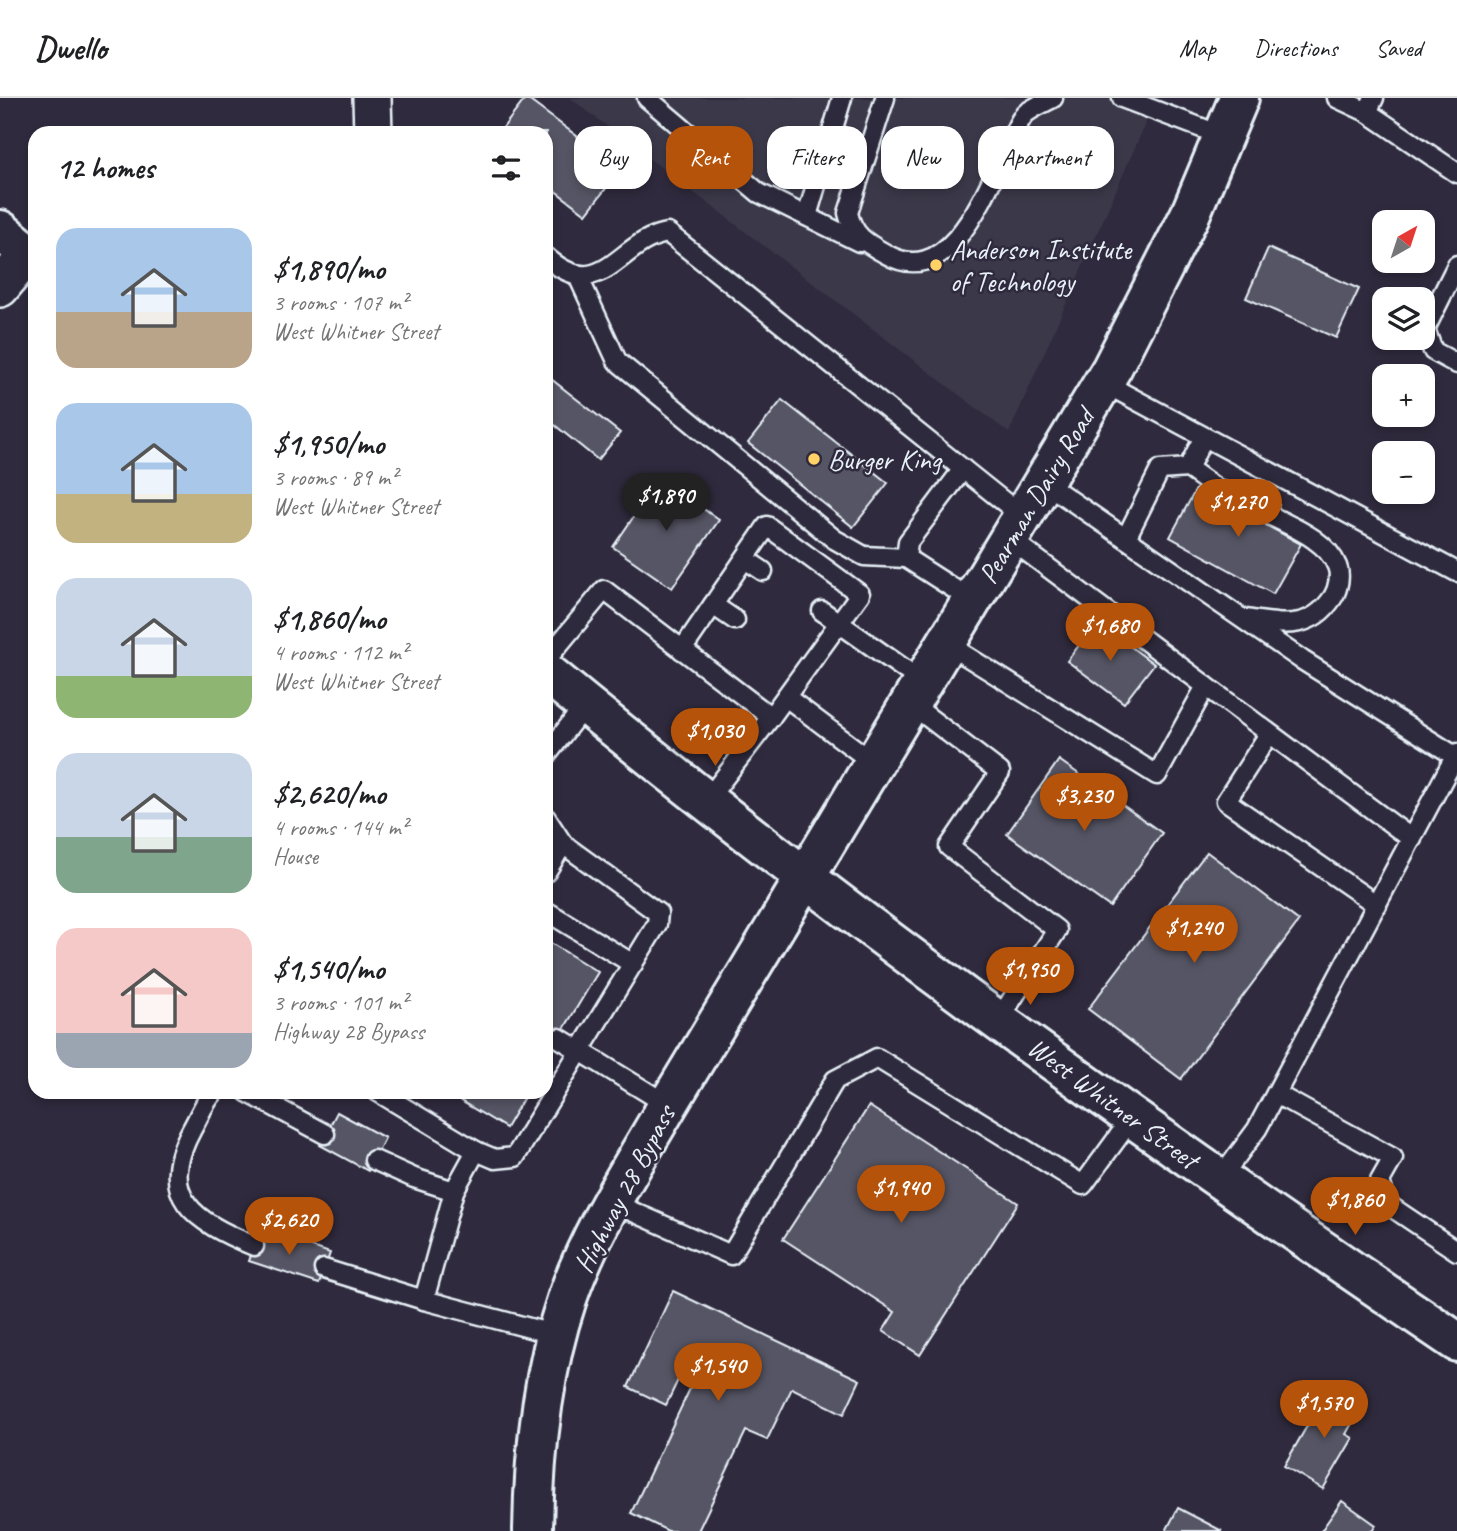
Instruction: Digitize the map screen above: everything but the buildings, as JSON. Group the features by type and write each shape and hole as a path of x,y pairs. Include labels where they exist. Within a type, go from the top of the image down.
{"main road":[{"name":"Pearman Dairy Road","path":"807,879 1104,383 1190,215 1239,98"},
{"name":"West Whitner Street","path":"553,679 807,879 998,1021 1220,1180 1457,1342"},
{"name":"Highway 28 Bypass","path":"533,1531 539,1434 546,1379 556,1335 582,1263 668,1105 807,879"}],"street":[{"path":"372,98 373,126"},
{"path":"0,288 21,247"}],"lane":[{"path":"807,216 842,98"},
{"path":"885,98 848,213 852,230 867,243 898,261"},
{"path":"653,100 759,193 898,261 930,260 949,248 964,230 1023,115 1053,98"},
{"path":"1122,98 1223,136"},
{"path":"1337,98 1371,105 1457,173"},
{"path":"553,263 563,272 578,276 614,266 652,235 668,233 963,469 1017,528 1206,686 1412,839"},
{"path":"1456,271 1425,329 1433,351 1457,364"},
{"path":"578,276 617,362 648,389 834,538 864,556 906,558 973,601"},
{"path":"1104,383 1457,572"},
{"path":"1188,468 1204,437"},
{"path":"1126,538 1160,470 1188,468 1216,488 1252,506"},
{"path":"906,558 908,542 963,469"},
{"path":"1044,482 1302,660 1456,754 1257,1129 1220,1180"},
{"path":"1242,619 1284,625 1308,621 1324,611 1338,589 1338,567 1326,550 1302,531 1273,517"},
{"path":"682,650 767,526 860,594 839,624 801,663 786,697 707,800"},
{"path":"745,559 763,571"},
{"path":"553,652 604,590 771,717"},
{"path":"713,605 735,620"},
{"path":"822,611 917,694 1000,772 949,847 1057,930 998,1021"},
{"path":"947,644 1157,775 1206,686"},
{"path":"786,697 876,764"},
{"path":"553,747 585,705"},
{"path":"1269,734 1226,801 1377,905"},
{"path":"553,829 563,844 658,913 657,924 553,1095"},
{"path":"553,860 563,844"},
{"path":"553,915 633,964"},
{"path":"559,1038 668,1105"},
{"path":"613,1203 731,1255 835,1080 877,1058 1083,1185 1132,1118"},
{"path":"1276,1094 1393,1158 1380,1181 1387,1204 1457,1251"},
{"path":"210,1099 181,1150 176,1171 179,1192 191,1211 216,1230 254,1246"},
{"path":"260,1099 326,1134"},
{"path":"408,1100 477,1151 495,1160 515,1157 551,1099"},
{"path":"424,1300 454,1191 477,1151"},
{"path":"374,1160 414,1178 454,1191"},
{"path":"324,1269 424,1300 556,1335"}],"shaded area":[{"name":"Anderson Institute of Technology","path":"570,98 1157,98 1009,433 689,189 753,189 753,126 666,126 666,171 652,161 652,126 607,126"}],"place":[{"name":"Anderson Institute of Technology","path":"936,265"},
{"name":"Burger King","path":"814,459"}]}
